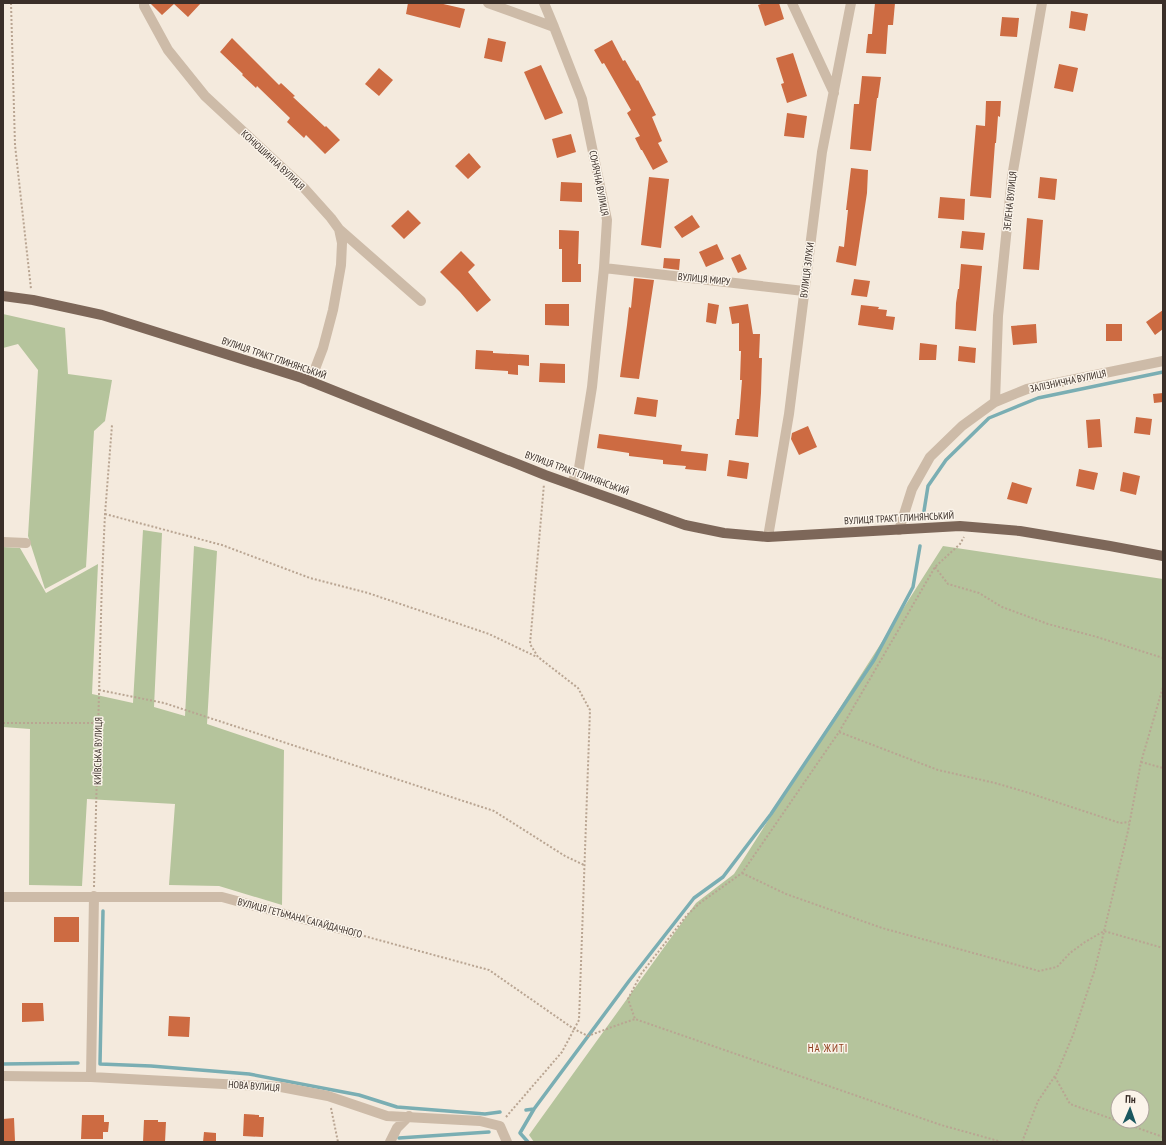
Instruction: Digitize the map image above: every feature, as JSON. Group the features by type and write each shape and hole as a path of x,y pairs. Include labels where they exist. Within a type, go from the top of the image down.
{"main road":[{"name":"ВУЛИЦЯ ТРАКТ ГЛИНЯНСЬКИЙ","path":"3,296 33,300 102,315 302,378 545,475 685,525 724,533 768,538 960,526 1020,531 1163,556"}],"street":[{"name":"КОНЮШИННА ВУЛИЦЯ","path":"144,3 144,6 168,50 205,96 305,189 339,229 421,301"},
{"path":"488,3 554,26"},
{"path":"544,3 554,26"},
{"path":"792,3 834,92"},
{"name":"ВУЛИЦЯ ЗЛУКИ","path":"768,538 789,414 822,152 852,3"},
{"name":"ЗЕЛЕНА ВУЛИЦЯ","path":"995,402 998,316 1012,177 1042,3"},
{"name":"СОНЯЧНА ВУЛИЦЯ","path":"554,26 582,99 607,220 604,268 590,395 579,468 571,484"},
{"path":"310,382 323,348 333,310 341,265 342,243 339,229"},
{"name":"ВУЛИЦЯ МИРУ","path":"604,268 804,291"},
{"name":"ЗАЛІЗНИЧНА ВУЛИЦЯ","path":"899,530 912,489 930,457 962,426 995,402 1027,389 1163,361"},
{"path":"3,542 26,543"},
{"path":"91,1076 94,896"},
{"name":"ВУЛИЦЯ ГЕТЬМАНА САГАЙДАЧНОГО","path":"3,897 222,897 355,933"},
{"name":"НОВА ВУЛИЦЯ","path":"3,1076 91,1076 281,1087 328,1096 387,1116 480,1121 500,1126"},
{"path":"390,1142 397,1128 409,1116"},
{"path":"500,1126 507,1142"}],"path":[{"path":"11,3 15,145 33,300"},
{"name":"КИЇВСЬКА ВУЛИЦЯ","path":"94,896 99,722 98,690 105,514 112,425"},
{"path":"538,657 530,644 545,475"},
{"path":"105,514 222,545 310,578 368,593 489,634 538,657 578,688 590,710 579,1020 562,1052 500,1126"},
{"path":"970,527 960,544 935,567 839,732 742,873 700,903 687,916 641,974 628,999 635,1019 941,1125 1002,1142"},
{"path":"935,567 948,584 979,593 1002,607 1048,624 1097,637 1163,658"},
{"path":"1022,1142 1038,1102 1057,1073 1073,1035 1095,969 1142,762 1163,686"},
{"path":"98,690 164,704 494,811 565,856 584,865"},
{"path":"3,723 99,722"},
{"path":"839,732 938,770 995,783 1026,792 1120,823 1129,822"},
{"path":"1142,762 1163,768"},
{"path":"742,873 786,894 882,928 1039,971 1056,967 1070,953 1104,931 1163,948"},
{"name":"ВУЛИЦЯ ГЕТЬМАНА САГАЙДАЧНОГО","path":"355,933 489,970 574,1029 588,1036 635,1019"},
{"path":"1055,1077 1070,1104 1163,1137"},
{"path":"328,1096 338,1142"}],"green space":[{"path":"3,314 65,328 68,374 112,380 105,421 94,431 86,567 45,589 28,536 38,370 18,344 3,348"},
{"path":"143,530 162,533 154,707 185,716 194,546 217,551 207,724 284,750 282,905 219,886 169,885 175,804 87,799 82,886 29,885 30,729 3,727 3,547 20,548 46,593 98,564 92,694 133,703"},
{"path":"943,546 1163,579 1163,1142 534,1142 529,1135 696,903 734,874"}],"building":[{"path":"150,3 201,3 188,17 174,4 162,15"},
{"path":"408,3 439,3 465,9 460,28 406,14"},
{"path":"764,3 779,3 784,19 765,26 758,5"},
{"path":"875,3 895,3 893,25 888,25 886,54 866,53 868,34 872,34"},
{"path":"1071,11 1088,14 1085,31 1069,28"},
{"path":"1002,17 1019,18 1017,37 1000,36"},
{"path":"232,38 279,85 281,83 295,96 293,97 340,140 325,154 306,135 304,138 287,122 290,118 257,86 256,88 242,75 243,74 220,52"},
{"path":"488,38 506,42 502,62 484,58"},
{"path":"612,40 623,61 625,60 637,81 638,80 656,115 652,117 662,141 658,143 668,162 653,170 635,138 640,136 627,113 631,110 604,63 602,64 594,50"},
{"path":"793,53 807,96 787,103 781,84 784,83 776,58"},
{"path":"1059,64 1078,68 1073,92 1054,88"},
{"path":"541,65 563,113 545,120 524,72"},
{"path":"379,68 393,80 379,96 365,84"},
{"path":"862,76 881,77 871,151 850,149 854,104 859,104"},
{"path":"986,101 1001,101 1000,117 998,116 995,143 991,198 970,196 976,125 985,126"},
{"path":"787,113 807,116 804,138 784,136"},
{"path":"571,134 576,152 557,158 552,139"},
{"path":"469,153 481,167 468,179 455,166"},
{"path":"851,168 868,170 867,193 856,266 836,262 839,246 844,247 848,210 846,210"},
{"path":"649,177 669,179 661,248 641,245"},
{"path":"1040,177 1057,179 1055,200 1038,198"},
{"path":"561,182 582,183 582,202 560,201"},
{"path":"940,197 965,199 964,220 938,218"},
{"path":"408,210 421,223 404,239 391,226"},
{"path":"692,215 700,227 682,238 674,227"},
{"path":"1027,218 1043,220 1039,270 1023,269"},
{"path":"559,230 579,231 578,264 581,264 581,282 562,282 562,249 559,249"},
{"path":"962,231 985,233 983,250 960,248"},
{"path":"717,244 724,259 706,267 699,252"},
{"path":"461,251 475,265 468,272 491,300 477,312 440,272"},
{"path":"740,254 747,269 738,273 731,258"},
{"path":"664,258 680,259 679,270 663,268"},
{"path":"961,264 982,266 976,331 955,329 956,303"},
{"path":"634,278 654,280 639,379 620,377 629,307 631,308"},
{"path":"854,279 870,281 867,297 851,295"},
{"path":"708,303 719,305 716,324 706,322"},
{"path":"545,304 569,304 569,326 545,325"},
{"path":"748,304 753,334 760,334 759,358 762,358 758,437 735,435 737,419 739,419 742,380 740,380 741,351 739,351 739,323 732,324 729,307"},
{"path":"861,305 879,307 878,309 887,310 886,316 895,317 893,330 858,325"},
{"path":"1163,310 1163,329 1155,335 1146,322"},
{"path":"1036,324 1037,343 1013,345 1011,326"},
{"path":"1106,324 1122,324 1122,341 1106,341"},
{"path":"920,343 937,345 936,360 919,360"},
{"path":"959,346 976,348 975,363 958,361"},
{"path":"476,350 493,351 493,353 529,355 529,366 518,365 518,375 508,374 508,371 475,369"},
{"path":"540,363 565,364 565,383 539,382"},
{"path":"1163,393 1163,402 1154,403 1153,394"},
{"path":"637,397 658,400 656,417 634,414"},
{"path":"1136,417 1152,419 1150,435 1134,433"},
{"path":"1100,419 1102,447 1088,448 1086,420"},
{"path":"808,426 817,447 799,455 791,439 792,433"},
{"path":"599,434 682,445 681,451 708,454 706,471 685,469 686,466 663,464 663,460 629,456 629,453 597,448"},
{"path":"729,460 749,463 747,479 727,476"},
{"path":"1079,469 1098,473 1094,490 1076,486"},
{"path":"1123,472 1140,476 1136,495 1120,491"},
{"path":"1012,482 1032,488 1027,504 1007,499"},
{"path":"54,917 79,917 79,942 54,942"},
{"path":"22,1003 43,1003 44,1021 22,1022"},
{"path":"169,1016 190,1017 189,1037 168,1036"},
{"path":"244,1114 259,1115 259,1117 264,1117 263,1137 243,1136"},
{"path":"82,1115 104,1115 104,1122 109,1122 108,1132 103,1132 103,1139 81,1139"},
{"path":"14,1118 15,1141 3,1141 3,1119"},
{"path":"144,1120 158,1120 158,1122 166,1122 165,1142 143,1142"},
{"path":"204,1132 216,1133 216,1142 203,1142"}],"waterway":[{"path":"924,511 928,486 946,460 989,418 1038,398 1163,372"},
{"path":"526,1110 534,1109 629,981 694,898 723,877 771,814 874,660 913,587 920,546"},
{"path":"103,911 100,1064 151,1066 249,1074 359,1095 397,1107 485,1114 500,1112"},
{"path":"3,1064 78,1063"},
{"path":"528,1142 520,1133 534,1109"},
{"path":"399,1138 489,1132"}],"district":[{"name":"НА ЖИТІ","path":"828,1048"}]}
